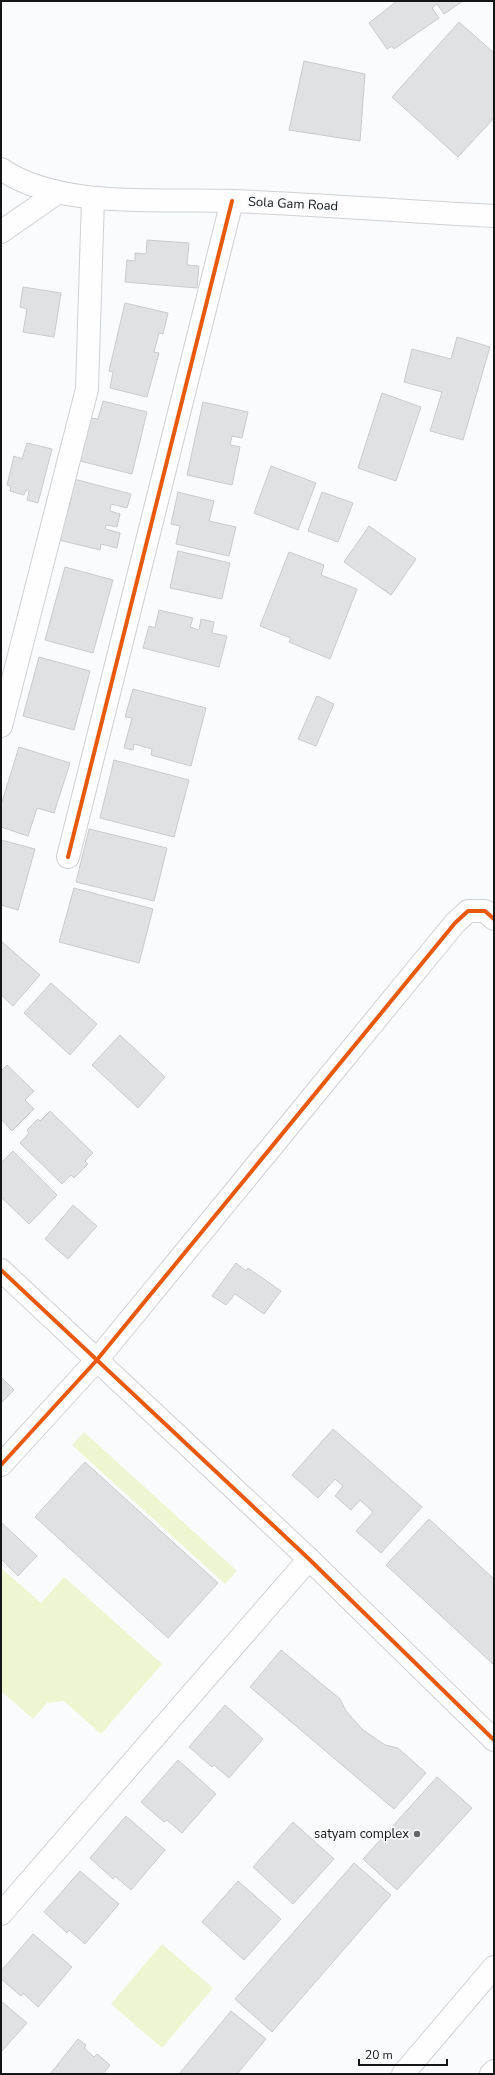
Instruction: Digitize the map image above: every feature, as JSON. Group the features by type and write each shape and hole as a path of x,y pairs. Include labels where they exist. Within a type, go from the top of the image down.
{"street":[{"name":"Sola Gam Road","path":"1,169 10,175 57,193 93,198 232,201 494,216"},
{"path":"1,232 57,193"},
{"path":"1,726 88,389 93,198"},
{"path":"68,857 232,201"},
{"path":"1,1465 96,1361 455,923 468,911 485,911 494,919"},
{"path":"1,1270 96,1361 309,1559 494,1740"},
{"path":"1,1914 309,1559"},
{"path":"403,2074 494,1968"},
{"path":"491,2074 494,2071"}],"green space":[{"path":"84,1432 237,1571 225,1584 72,1445"},
{"path":"1,1568 41,1603 64,1577 162,1664 101,1734 64,1701 47,1703 33,1719 1,1691"},
{"path":"162,1944 213,1988 162,2048 111,2004"}],"building":[{"path":"397,1 463,1 444,14 437,4 432,8 439,18 394,49 392,46 387,49 369,23"},
{"path":"459,22 494,53 494,118 458,157 392,97"},
{"path":"304,61 365,74 360,141 289,130"},
{"path":"147,240 189,243 187,265 199,266 197,288 125,282 127,260 135,261 135,253 146,254"},
{"path":"23,287 61,293 54,337 23,332 27,309 20,307"},
{"path":"125,303 168,313 163,334 159,333 154,352 159,353 147,397 110,388 113,372 109,371"},
{"path":"457,337 490,347 463,440 430,431 442,392 404,382 412,349 451,359"},
{"path":"382,393 421,407 396,481 358,468"},
{"path":"103,401 147,412 132,474 80,461 91,418 98,419"},
{"path":"203,402 248,412 242,438 232,436 230,445 240,447 232,485 187,475"},
{"path":"27,443 52,449 38,503 27,500 29,491 26,490 24,495 10,491 11,486 7,485 14,456 22,459"},
{"path":"271,466 316,483 298,530 254,513"},
{"path":"70,478 131,494 127,508 111,504 110,511 120,514 117,527 106,525 105,529 120,533 117,548 101,544 100,550 55,539 59,519 65,521 72,497 65,495"},
{"path":"178,492 214,501 209,521 236,527 229,556 176,544 180,526 171,524"},
{"path":"322,492 353,503 338,542 308,531"},
{"path":"369,526 416,559 391,595 344,562"},
{"path":"178,551 230,563 222,599 170,588"},
{"path":"289,552 324,565 321,575 357,589 330,659 289,642 291,638 260,626"},
{"path":"65,567 113,580 93,653 45,640"},
{"path":"159,610 193,618 190,627 199,630 201,619 214,622 212,633 227,636 219,667 143,648 149,626 155,628"},
{"path":"39,657 90,671 74,730 23,716"},
{"path":"133,689 206,708 191,766 151,755 152,749 134,744 133,750 124,748 132,718 125,717"},
{"path":"317,696 334,704 316,746 298,739"},
{"path":"19,747 70,763 54,813 37,808 28,836 1,827 1,805"},
{"path":"114,760 189,780 174,837 100,818"},
{"path":"89,829 167,848 154,901 76,882"},
{"path":"1,840 35,849 18,910 1,905"},
{"path":"74,888 153,909 139,963 59,942"},
{"path":"1,941 40,975 13,1006 1,995"},
{"path":"51,983 97,1024 70,1055 24,1013"},
{"path":"120,1035 165,1077 138,1108 92,1065"},
{"path":"7,1065 34,1091 25,1100 34,1109 12,1131 1,1119 1,1071"},
{"path":"50,1111 93,1153 85,1161 88,1164 74,1178 71,1175 62,1184 20,1143 29,1133 27,1130 38,1119 40,1121"},
{"path":"13,1151 57,1195 29,1224 1,1197 1,1163"},
{"path":"73,1205 97,1226 68,1259 45,1239"},
{"path":"236,1263 246,1271 248,1268 281,1291 264,1314 235,1294 226,1305 212,1296"},
{"path":"1,1377 14,1390 1,1403"},
{"path":"333,1429 422,1507 381,1553 356,1531 373,1512 360,1500 351,1510 335,1496 343,1486 335,1479 318,1498 292,1475"},
{"path":"85,1462 218,1583 168,1638 35,1517"},
{"path":"429,1519 494,1579 494,1665 386,1565"},
{"path":"1,1522 37,1556 18,1576 1,1559"},
{"path":"281,1650 340,1699 346,1711 363,1730 385,1745 398,1748 426,1773 394,1809 250,1687"},
{"path":"225,1705 263,1739 229,1778 214,1765 212,1767 189,1747"},
{"path":"178,1760 216,1794 182,1833 167,1820 164,1822 141,1802"},
{"name":"satyam complex","path":"437,1777 472,1808 397,1890 363,1859"},
{"path":"126,1816 165,1850 131,1890 115,1876 113,1879 90,1858"},
{"path":"293,1822 334,1859 293,1904 253,1867"},
{"path":"354,1863 391,1895 272,2032 235,1999"},
{"path":"80,1871 119,1904 85,1944 69,1930 67,1933 44,1912"},
{"path":"238,1881 281,1919 244,1960 202,1922"},
{"path":"33,1934 72,1967 38,2007 23,1993 21,1996 1,1979 1,1971"},
{"path":"1,2001 27,2023 1,2052"},
{"path":"231,2011 266,2039 237,2074 179,2074"},
{"path":"78,2039 86,2045 84,2048 94,2057 97,2054 110,2065 103,2074 50,2074"}],"cycle path":[{"path":"68,857 232,201"},
{"path":"1,1465 96,1361 455,923 468,911 485,911 494,919"},
{"path":"1,1270 309,1559 494,1740"}],"place":[{"name":"satyam complex","path":"417,1834"}]}
